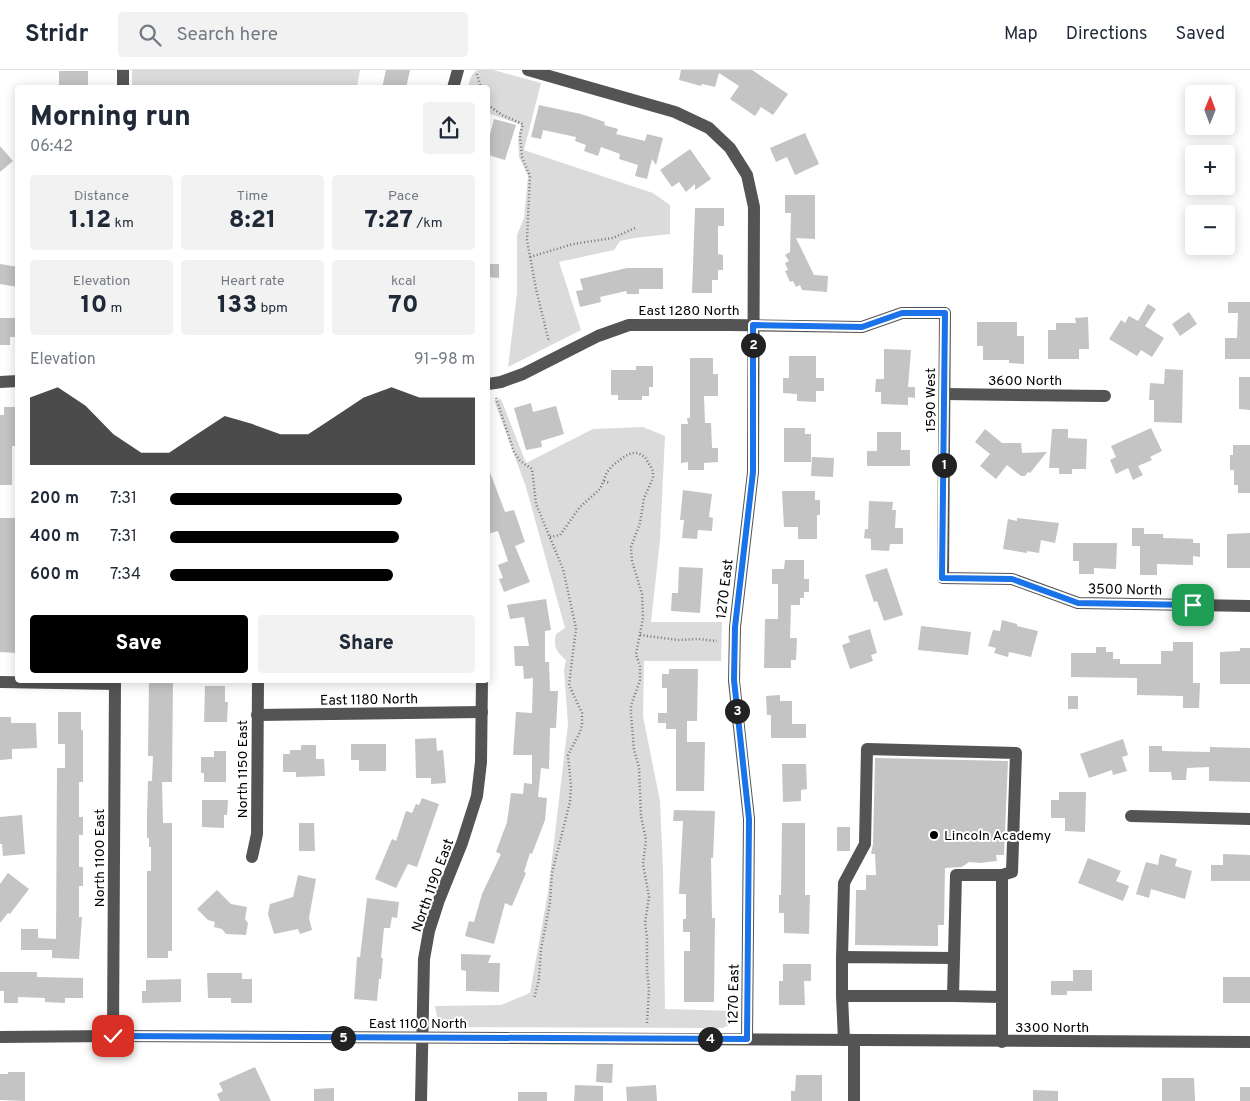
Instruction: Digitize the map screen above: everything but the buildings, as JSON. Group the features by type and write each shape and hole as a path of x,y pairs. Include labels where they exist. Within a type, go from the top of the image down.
{"street":[{"path":"123,70 123,85"},
{"path":"455,85 458,70"},
{"name":"1270 East","path":"528,70 675,112 709,128 730,148 747,175 754,207 753,472 735,627 734,680 749,819 747,1039"},
{"name":"East 1280 North","path":"490,384 523,374 598,336 629,325 862,327 902,313 945,313"},
{"name":"1590 West","path":"942,578 945,313"},
{"path":"0,382 15,381"},
{"name":"3600 North","path":"945,394 1106,396"},
{"name":"3500 North","path":"942,578 1012,579 1078,603 1250,606"},
{"path":"0,682 15,682"},
{"name":"North 1100 East","path":"113,1036 115,683"},
{"name":"North 1150 East","path":"252,857 257,834 258,683"},
{"name":"North 1190 East","path":"422,1101 424,959 429,931 439,900 465,836 477,796 481,762 482,683"},
{"name":"East 1180 North","path":"257,715 482,712"},
{"path":"854,1101 845,1040 842,996 844,883 865,844 867,749 1016,753 1012,872 1002,875 956,874 953,996"},
{"path":"1131,816 1250,818"},
{"path":"1002,875 1002,1042"},
{"path":"842,957 954,958"},
{"path":"842,996 1002,997"},
{"name":"East 1100 North","path":"0,1037 845,1040"},
{"name":"3300 North","path":"845,1040 1250,1042"}],"path":[{"path":"477,74 480,85"},
{"path":"490,106 502,115 523,124 520,135 522,157 530,176 526,235 549,342"},
{"path":"530,257 573,244 613,238 634,228"},
{"path":"496,398 514,452 520,461 532,469 536,504 563,569 576,628 569,685 582,713 580,732 568,755 571,786 570,802 552,873 550,903 541,949 539,979 534,999"},
{"path":"550,538 560,535 580,507 600,489 612,466 625,456 638,453 650,463 653,478 644,498 640,523 631,547 632,561 642,594 643,618 636,654 640,666 640,681 631,714 634,750 639,767 641,816 646,840 643,864 649,897 645,923 647,970 650,989 647,1024"},
{"path":"604,480 610,484"},
{"path":"640,635 678,640 698,639 717,641"}],"shaded area":[{"path":"132,70 360,70 357,85 132,85"},
{"path":"493,70 541,83 524,150 653,193 670,205 670,234 620,241 614,250 559,262 581,330 508,367 517,293 517,235 524,218 528,176 519,157 518,139 521,125 490,114 490,85 468,85 472,75 476,71"},
{"path":"501,399 526,463 593,429 643,427 665,436 660,540 651,622 722,622 721,661 644,661 643,716 660,801 665,1009 736,1011 732,1022 723,1028 447,1027 438,1022 435,1006 501,1005 530,993 548,892 568,724 564,670 566,660 555,646 556,634 565,628 526,487 494,400"}],"place":[{"name":"Lincoln Academy","path":"934,835"}],"route":[{"path":"113,1036 406,1039 747,1039 750,899 749,819 734,680 735,627 753,472 753,325 862,327 902,313 945,313 942,578 1012,579 1078,603 1193,605"}]}
